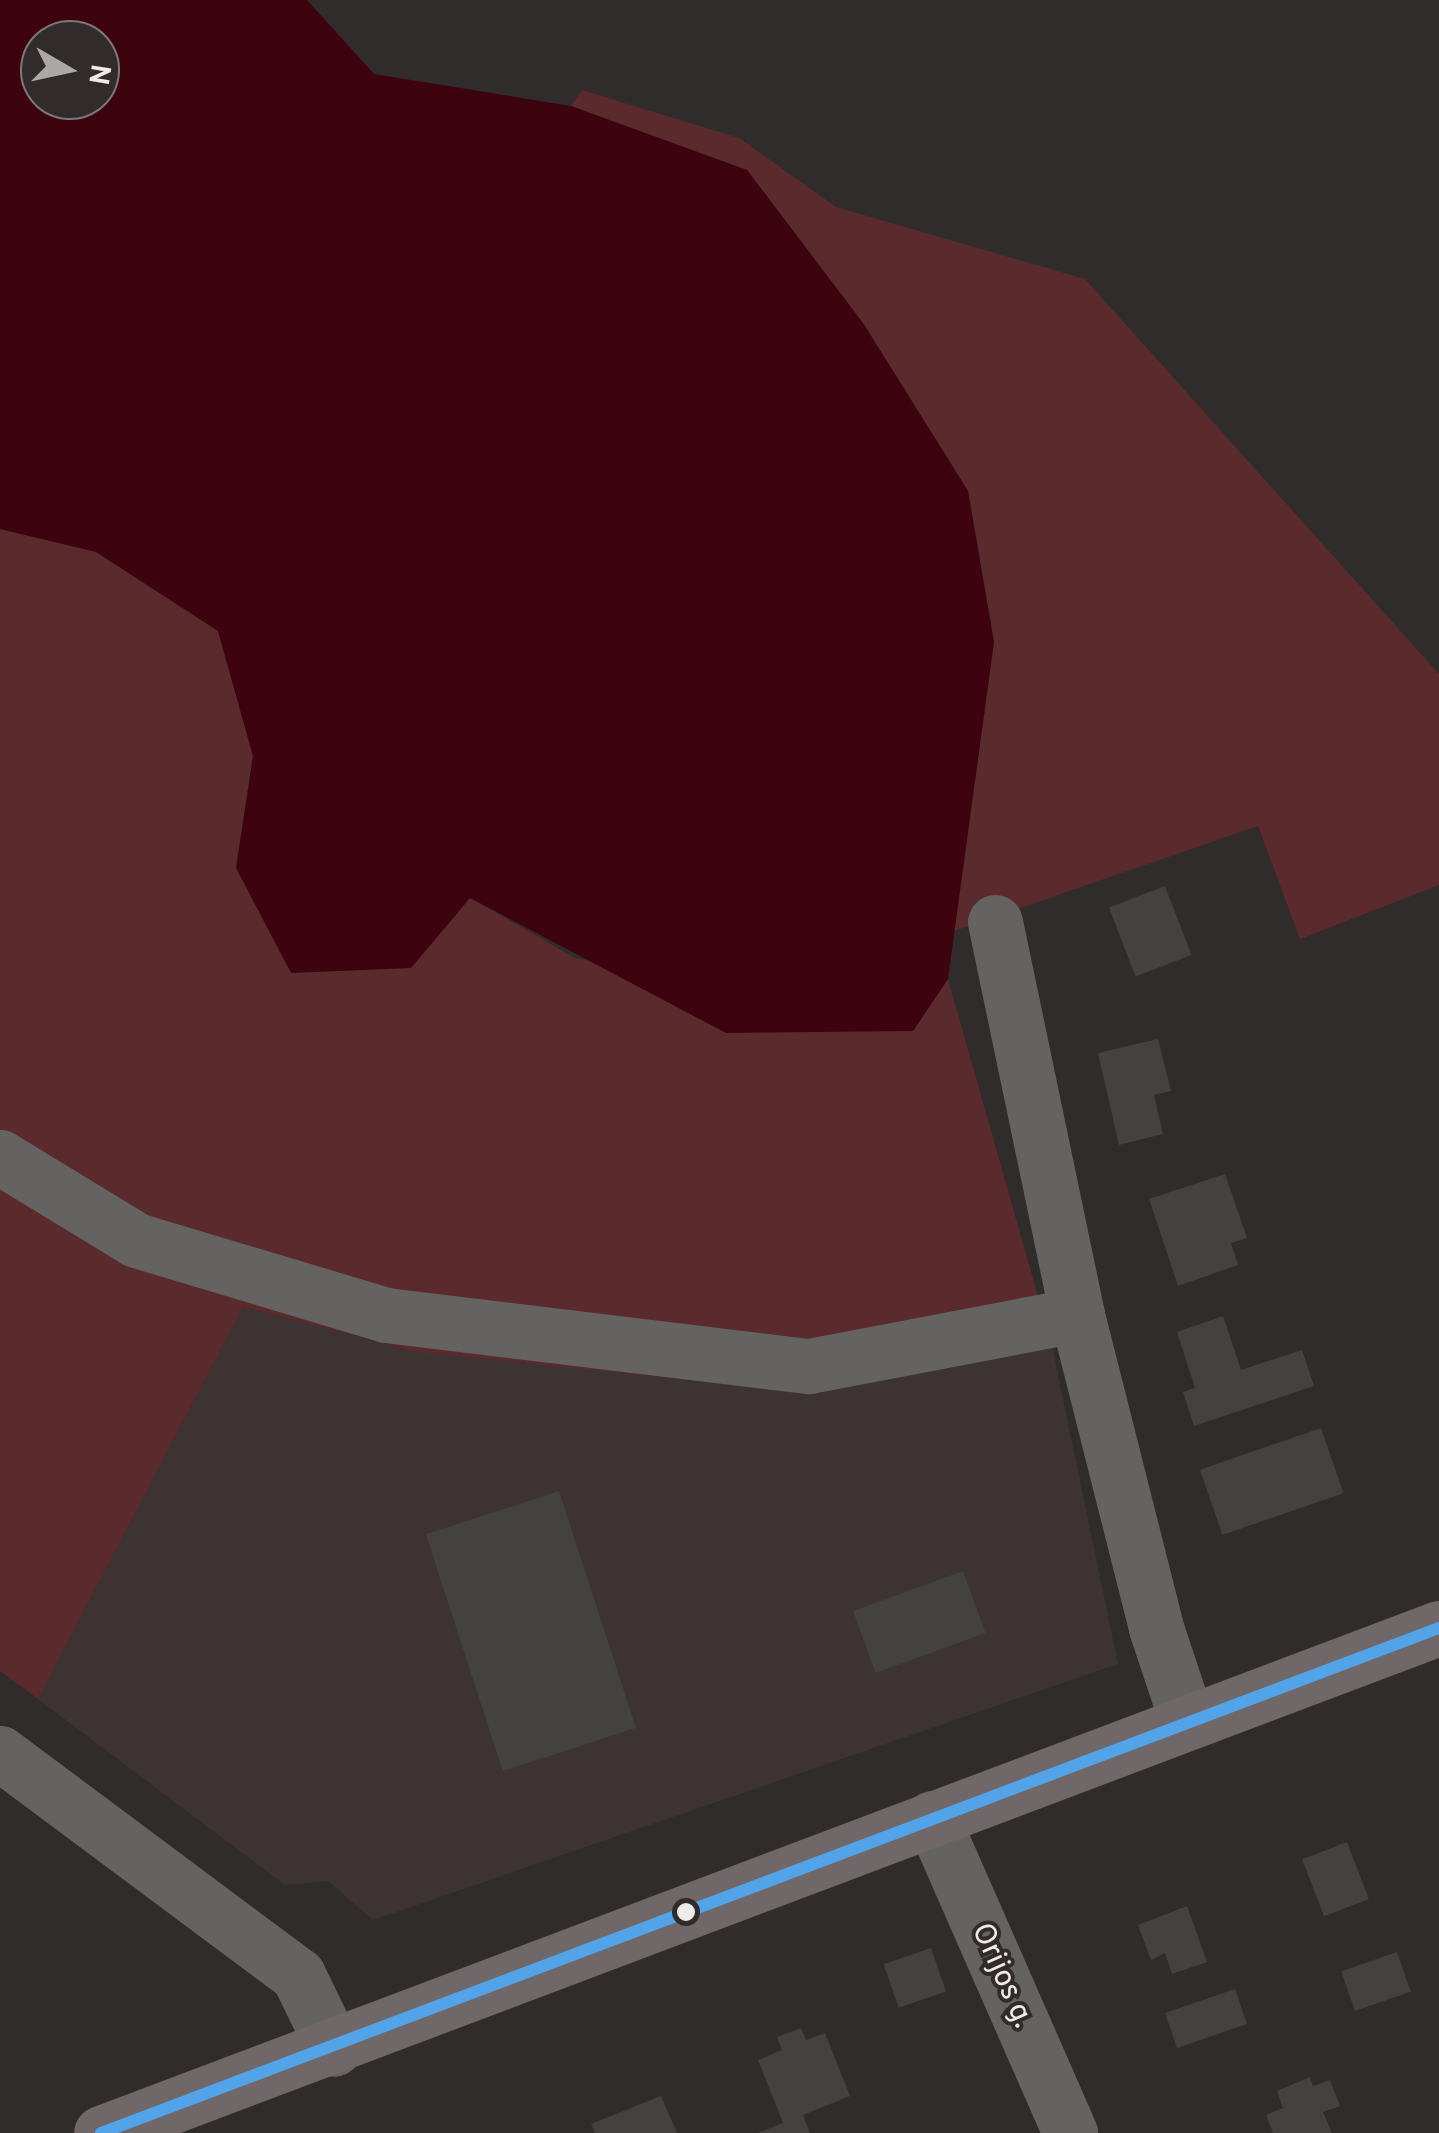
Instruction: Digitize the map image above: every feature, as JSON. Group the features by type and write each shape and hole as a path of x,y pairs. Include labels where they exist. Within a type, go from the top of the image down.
{"main road":[{"path":"101,2133 334,2049 1188,1720 1439,1628"}],"street":[{"path":"994,922 1078,1315 1156,1628 1188,1720"},
{"path":"0,1157 136,1240 386,1315 809,1366 1078,1315"},
{"path":"0,1753 298,1975 334,2049"},
{"name":"Orijos g.","path":"932,1818 1070,2133"}],"shaded area":[{"path":"0,0 307,0 374,74 571,106 747,170 863,323 968,491 994,642 948,979 913,1031 726,1033 470,898 411,968 291,973 236,868 253,756 218,631 96,552 0,529"},
{"path":"582,90 739,138 836,207 1085,279 1439,674 1439,885 1300,939 1258,826 954,931 994,642 968,491 863,323 747,170 571,106"},
{"path":"0,529 96,551 218,631 253,756 236,868 411,968 469,897 575,958 913,1031 948,979 1052,1346 808,1392 418,1352 243,1307 38,1699 0,1671"},
{"path":"243,1307 418,1352 1052,1346 1118,1664 373,1920 328,1881 285,1885 38,1699"}],"building":[{"path":"1165,886 1192,955 1136,977 1109,908"},
{"path":"1158,1039 1171,1091 1154,1095 1163,1134 1119,1145 1098,1053"},
{"path":"1225,1174 1247,1238 1231,1243 1238,1265 1178,1286 1149,1199"},
{"path":"1223,1316 1241,1370 1302,1350 1314,1386 1194,1426 1183,1392 1195,1388 1177,1332"},
{"path":"1321,1428 1343,1493 1222,1535 1200,1470"},
{"path":"559,1491 636,1728 503,1771 426,1534"},
{"path":"963,1571 986,1633 876,1673 853,1611"},
{"path":"1347,1842 1369,1899 1324,1916 1302,1859"},
{"path":"1187,1906 1207,1962 1172,1974 1165,1953 1151,1960 1138,1925"},
{"path":"931,1948 946,1991 899,2008 884,1964"},
{"path":"1397,1952 1411,1992 1355,2011 1341,1971"},
{"path":"1235,1989 1247,2024 1177,2048 1165,2013"},
{"path":"801,2028 806,2040 825,2033 850,2096 803,2115 810,2133 758,2133 783,2123 758,2060 782,2050 777,2037"},
{"path":"1310,2077 1313,2086 1330,2080 1340,2106 1323,2112 1332,2133 1273,2133 1266,2115 1283,2108 1277,2091"},
{"path":"661,2096 677,2133 595,2133 591,2124"}],"transit line":[{"path":"101,2133 1439,1628"}]}
